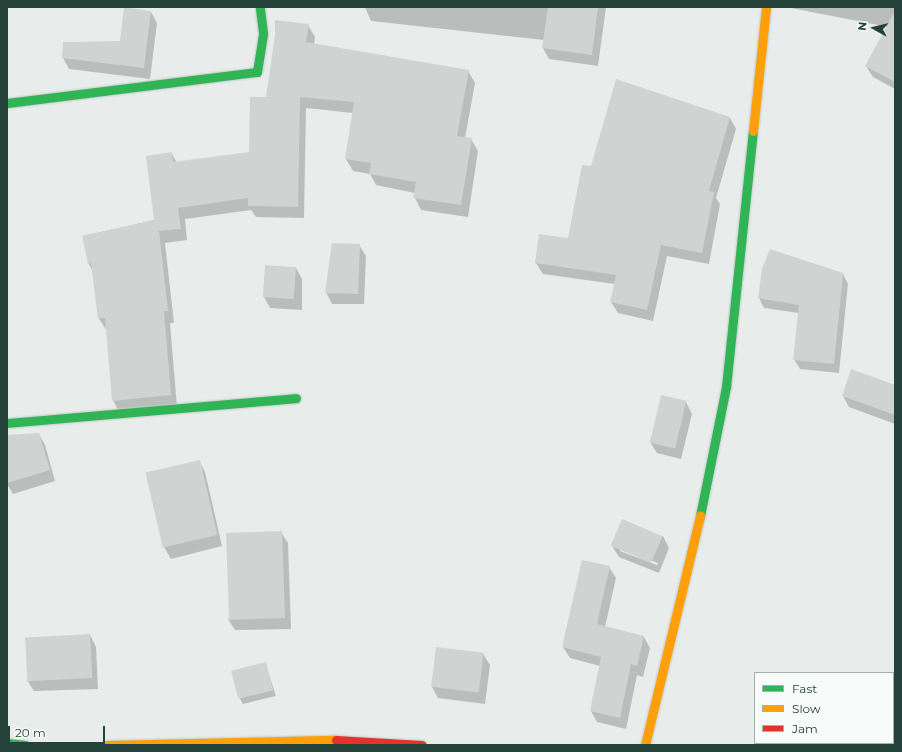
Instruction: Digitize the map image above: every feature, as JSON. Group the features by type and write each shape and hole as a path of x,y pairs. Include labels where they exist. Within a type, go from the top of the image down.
{"street":[{"path":"7,103 257,72 263,33 260,7"},
{"path":"645,745 711,470 726,387 766,7"},
{"path":"7,423 296,398"},
{"path":"107,745 328,740 422,745"},
{"path":"7,743 25,745"}],"building":[{"path":"124,7 151,11 144,68 62,58 63,42 120,41"},
{"path":"548,7 598,7 592,55 542,48"},
{"path":"895,11 895,82 865,66"},
{"path":"275,20 309,24 306,42 469,70 457,136 472,138 461,205 413,198 416,182 369,174 371,163 345,159 354,102 300,97 298,207 248,206 248,198 178,208 181,229 159,231 168,311 164,311 171,395 112,401 105,318 98,319 91,263 88,264 82,236 154,220 146,156 172,152 173,162 249,152 250,97 266,97 275,35"},
{"path":"616,79 730,117 709,191 714,192 702,253 661,245 647,310 610,302 616,275 535,263 539,234 568,238 582,165 591,166"},
{"path":"332,243 360,244 358,294 325,293"},
{"path":"770,249 843,273 834,364 793,360 799,305 758,298 762,269"},
{"path":"265,265 296,267 294,299 263,297"},
{"path":"851,369 895,385 895,415 842,396"},
{"path":"661,395 686,401 675,449 650,443"},
{"path":"39,433 50,470 7,483 7,435"},
{"path":"200,460 217,535 163,548 145,473"},
{"path":"622,519 663,536 651,563 611,546"},
{"path":"282,531 285,618 229,620 226,533"},
{"path":"582,560 610,566 597,624 644,636 637,666 631,664 620,718 590,711 601,657 562,647"},
{"path":"90,634 92,678 27,681 25,637"},
{"path":"436,647 484,653 479,693 431,687"},
{"path":"266,662 273,690 238,699 231,671"}],"traffic: fast":[{"path":"7,103 257,72 263,33 260,7"},
{"path":"700,516 726,387 753,131"},
{"path":"7,423 296,398"},
{"path":"7,743 25,745"}],"traffic: slow":[{"path":"753,131 766,7"},
{"path":"645,745 700,516"},
{"path":"107,745 336,740"}],"traffic: jam":[{"path":"336,740 422,745"}]}
